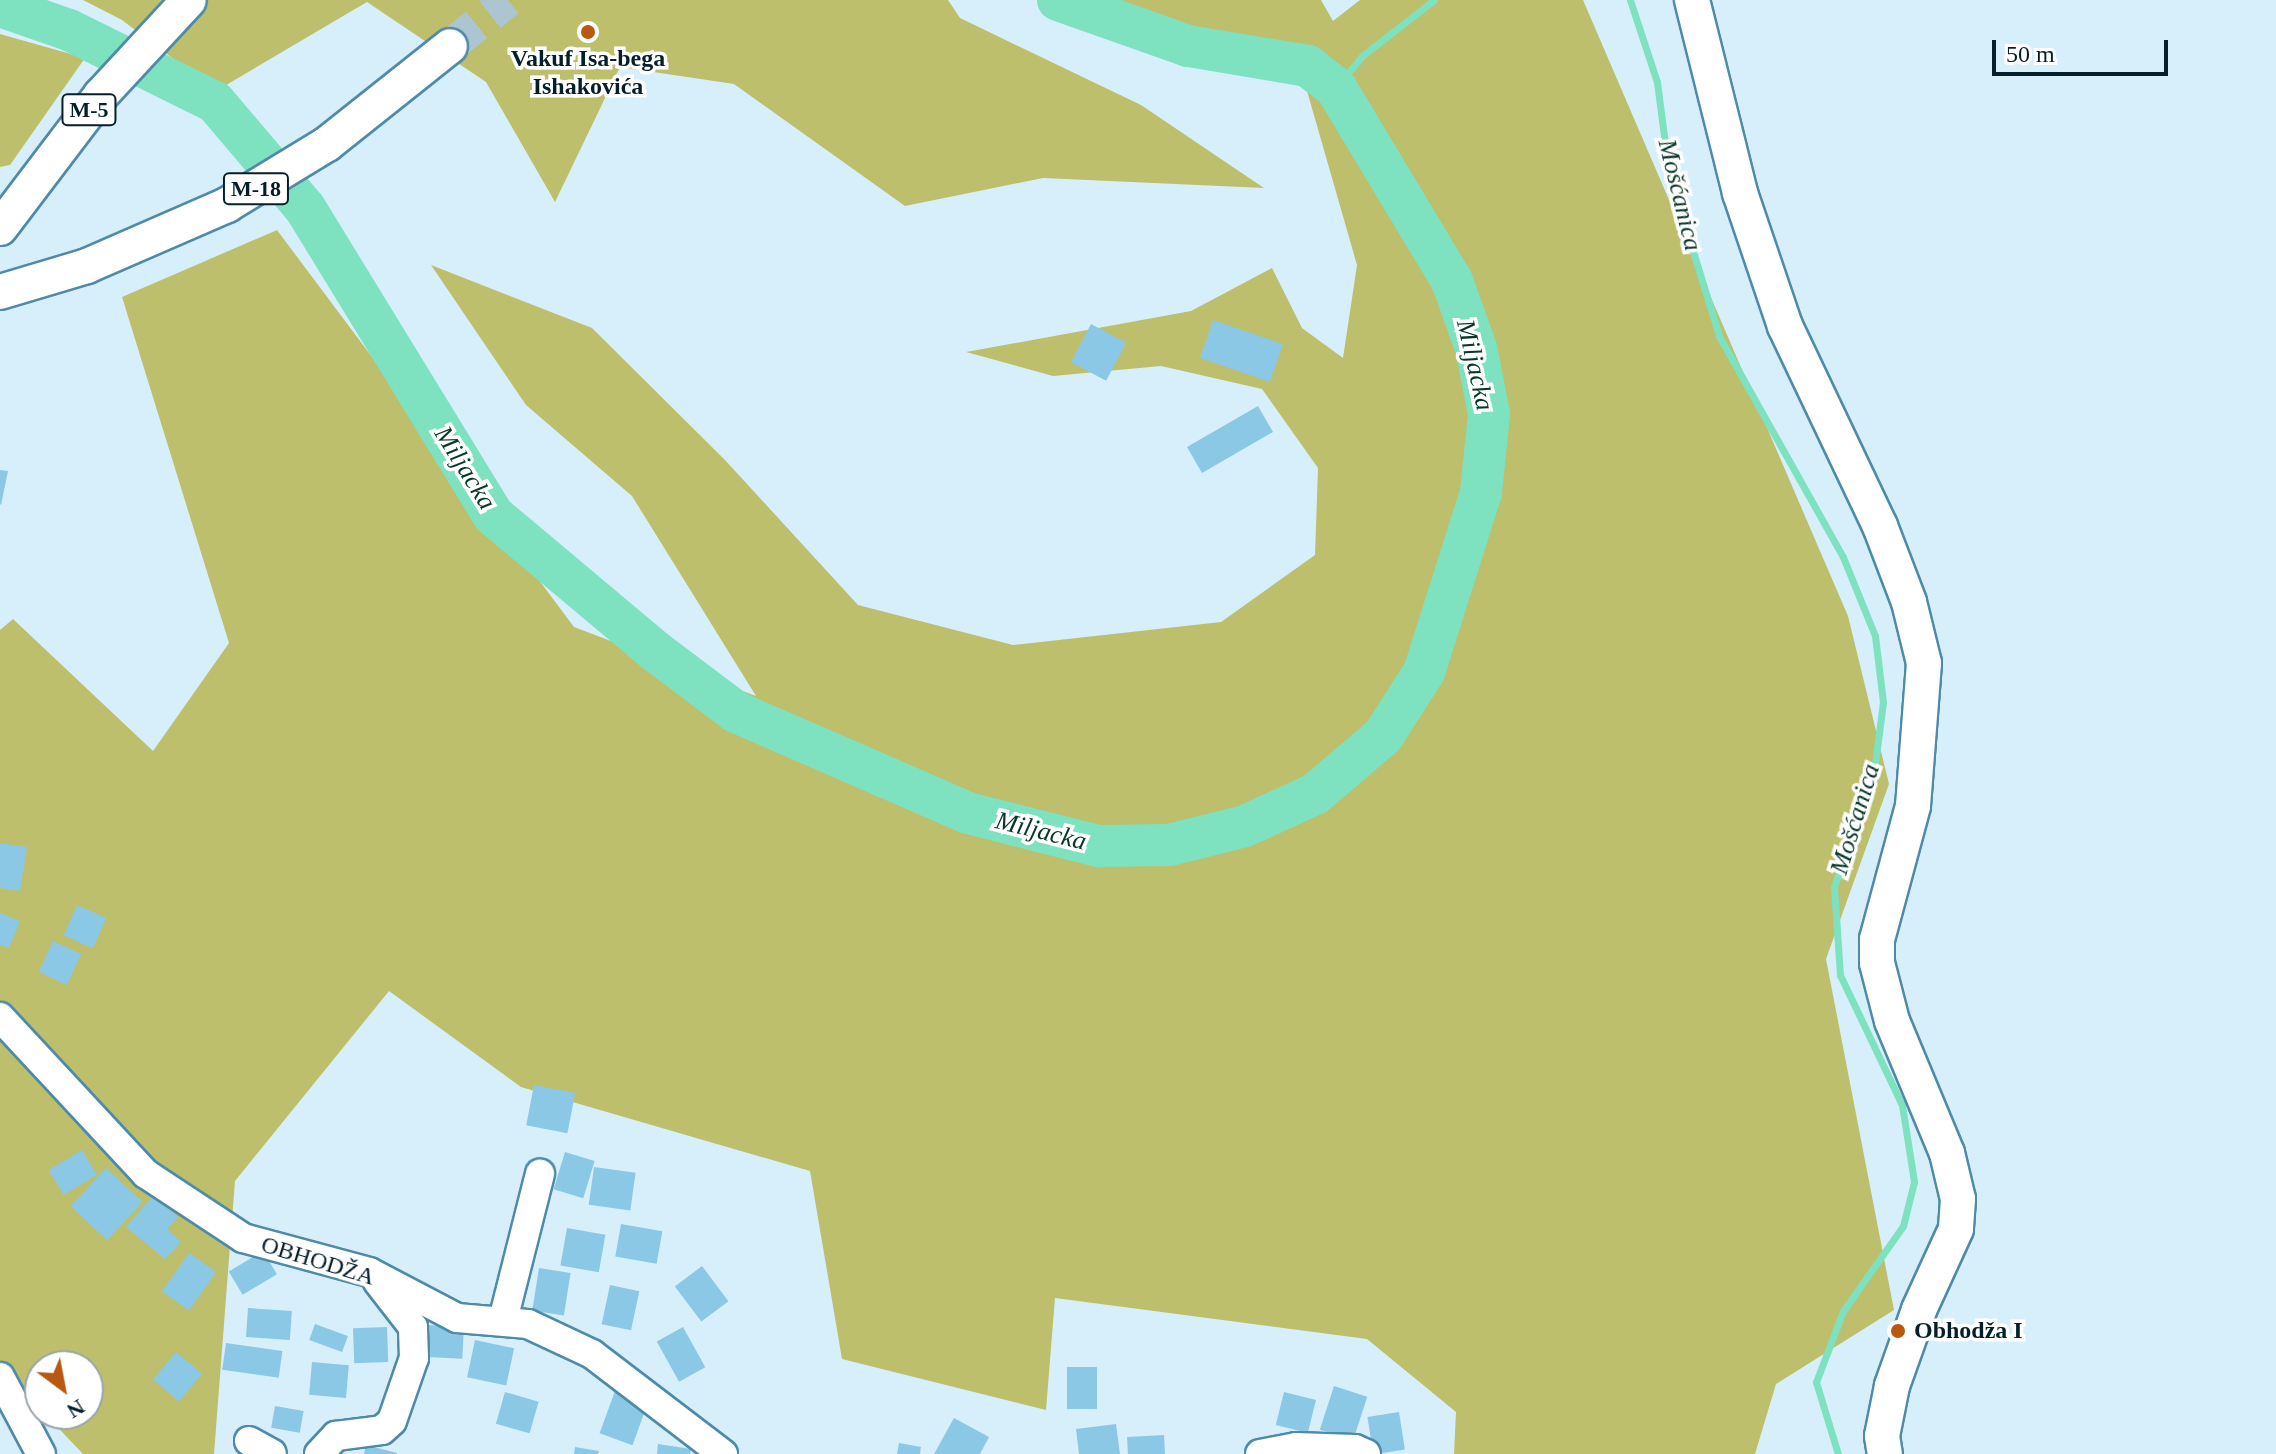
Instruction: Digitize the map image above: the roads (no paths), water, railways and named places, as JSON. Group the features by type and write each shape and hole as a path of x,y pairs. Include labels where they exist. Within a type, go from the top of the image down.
{"main road":[{"name":"M-5","path":"0,228 101,95 189,0"},
{"path":"1692,0 1740,193 1785,326 1880,526 1909,602 1924,663 1913,806 1877,939 1877,963 1892,1021 1947,1153 1958,1199 1956,1229 1919,1310 1892,1386 1882,1436 1885,1454"},
{"name":"M-18","path":"0,292 87,266 184,226 264,184 408,81 450,46"}],"street":[{"name":"OBHODŽA","path":"0,1017 146,1174 243,1238 369,1272 457,1318 528,1324 592,1354 723,1454"},
{"path":"503,1320 540,1174"},
{"path":"319,1454 336,1436 382,1430 392,1421 414,1358 413,1327 369,1272"},
{"path":"0,1377 41,1454"},
{"path":"1260,1454 1296,1447 1355,1449 1366,1454"}],"waterway":[{"name":"Miljacka","path":"0,6 69,30 215,102 305,208 493,515 655,651 736,712 968,813 1098,846 1169,845 1245,826 1315,794 1383,736 1424,672 1481,492 1489,414 1476,348 1452,281 1336,88 1308,66 1188,46 1058,0"},
{"name":"Mošćanica","path":"1336,88 1362,56 1434,0"},
{"name":"Mošćanica","path":"1630,0 1657,82 1669,174 1719,336 1843,557 1875,636 1883,702 1873,779 1834,887 1840,975 1902,1105 1914,1182 1903,1226 1843,1311 1816,1382 1838,1454"}],"tunnel":[{"path":"450,46 508,0"}],"place":[{"name":"Vakuf Isa-bega Ishakovića","path":"588,32"},
{"name":"Obhodža I","path":"1898,1331"}]}
